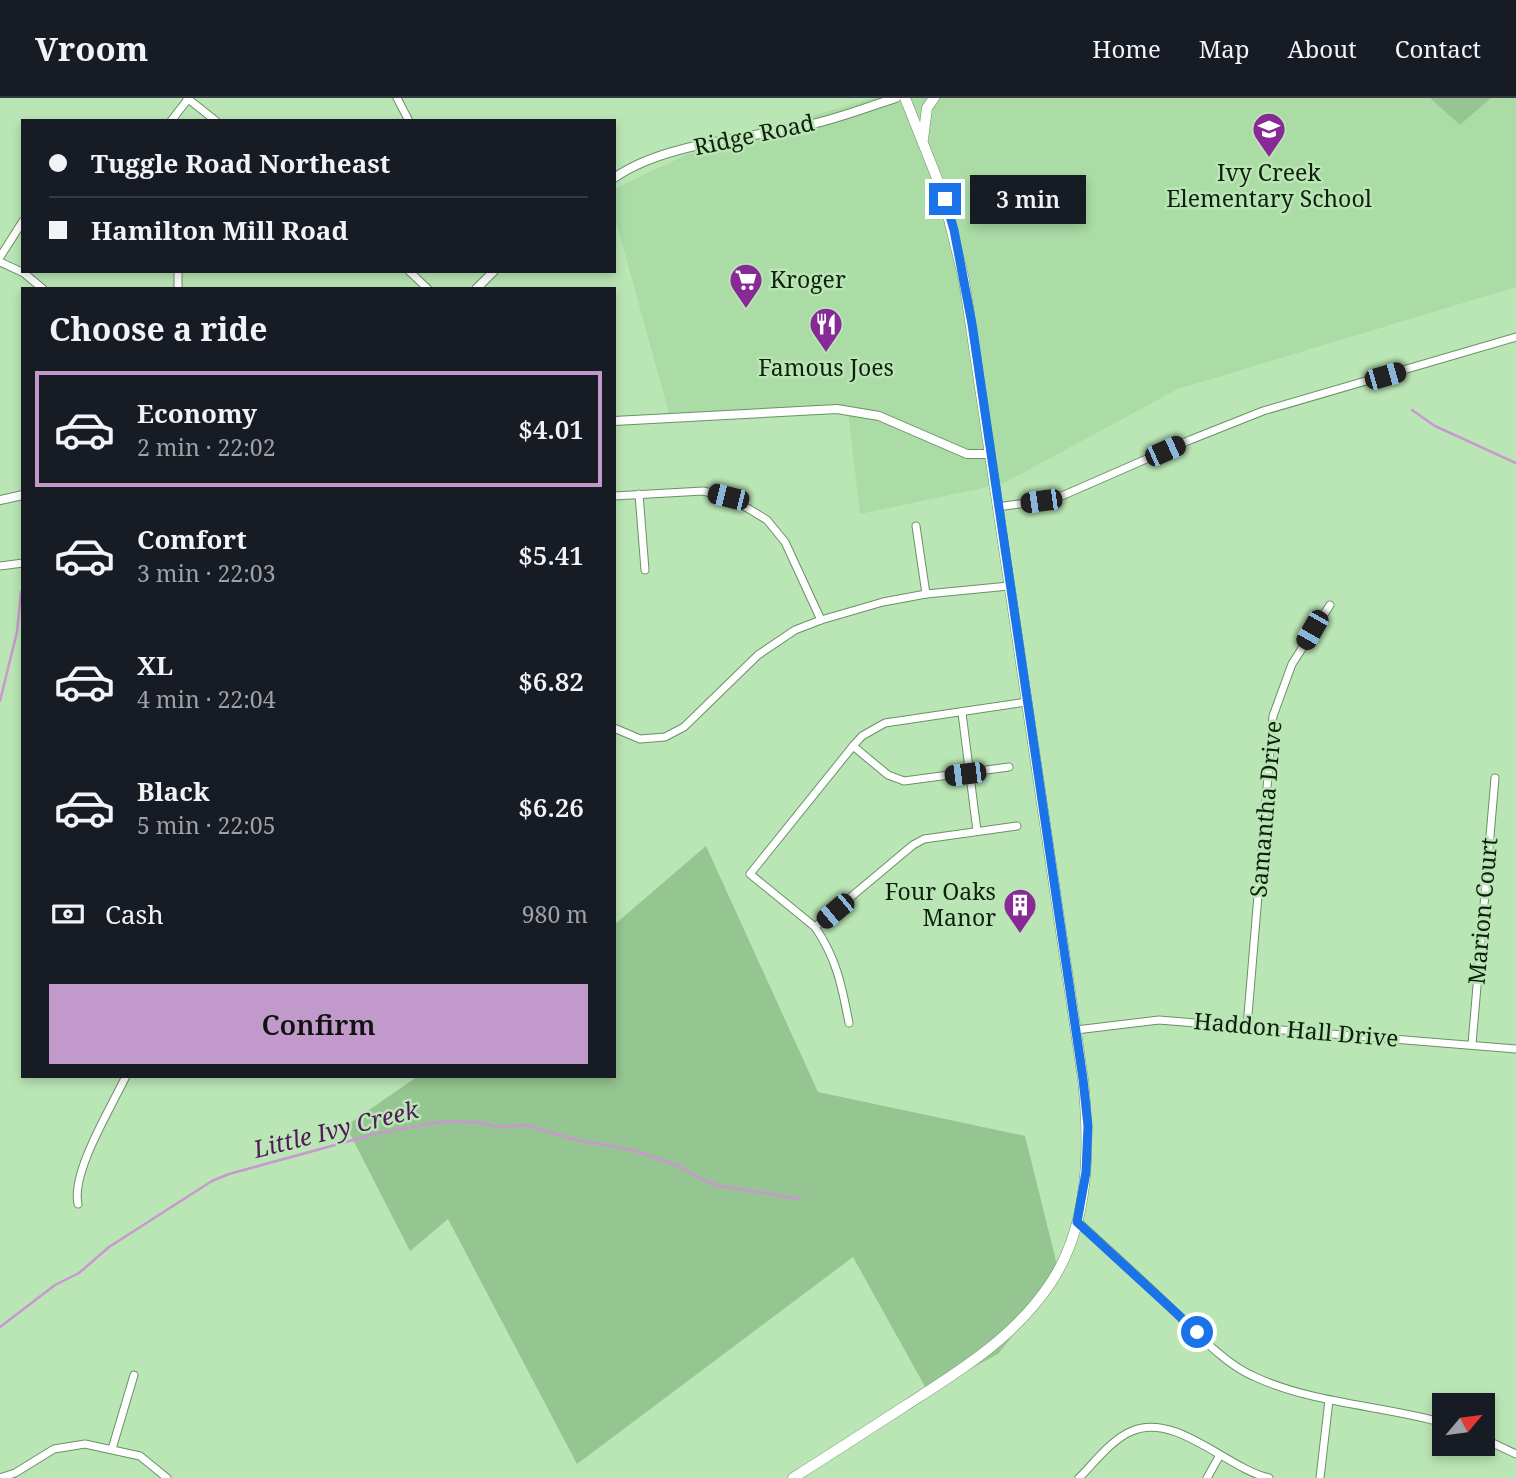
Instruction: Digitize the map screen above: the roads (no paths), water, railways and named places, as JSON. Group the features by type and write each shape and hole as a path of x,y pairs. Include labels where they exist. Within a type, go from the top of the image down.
{"main road":[{"path":"793,1478 963,1369 1007,1334 1032,1308 1051,1283 1065,1255 1077,1222 1086,1172 1088,1126 1076,1030 972,324 954,230 923,139 905,98"},
{"path":"923,139 927,108 934,98"}],"street":[{"path":"172,119 187,98 213,119"},
{"path":"397,98 409,119"},
{"name":"Ridge Road","path":"616,177 626,170 682,150 736,137 801,127 896,98"},
{"path":"21,224 0,260 21,271"},
{"path":"24,273 41,287"},
{"path":"411,273 426,287"},
{"path":"478,287 492,273"},
{"path":"997,507 1064,495 1190,439 1263,411 1516,337"},
{"path":"616,421 837,409 879,416 967,454 990,454"},
{"path":"616,496 704,491 728,497 767,520 785,542 821,620"},
{"path":"639,494 645,570"},
{"path":"0,500 21,495"},
{"path":"916,526 926,594"},
{"path":"0,566 21,563"},
{"path":"616,729 640,739 653,740 684,727 758,655 795,630 821,620 883,602 926,594 1009,586"},
{"name":"Samantha Drive","path":"1247,1027 1273,716 1292,664 1330,605"},
{"path":"849,1024 836,963 815,927 750,874 862,736 885,723 1026,702"},
{"path":"961,713 977,831"},
{"path":"853,746 896,779 904,781 1009,767"},
{"name":"Marion Court","path":"1472,1044 1495,778"},
{"path":"815,927 913,845 937,836 1017,825"},
{"name":"Haddon Hall Drive","path":"1076,1030 1159,1020 1516,1049"},
{"path":"78,1204 75,1192 79,1174 125,1078"},
{"path":"1077,1222 1215,1349 1250,1376 1288,1390 1329,1400 1409,1413 1432,1420"},
{"path":"112,1449 134,1375"},
{"path":"1320,1478 1329,1400"},
{"path":"1079,1478 1120,1439 1131,1431 1144,1428 1176,1433 1243,1468 1269,1478"},
{"path":"0,1478 15,1473 54,1449 85,1444 140,1456 167,1478"},
{"path":"1495,1444 1516,1454"},
{"path":"1207,1478 1220,1455"}],"waterway":[{"path":"1412,410 1435,426 1516,463"},
{"path":"0,701 17,632 21,592"},
{"name":"Little Ivy Creek","path":"0,1327 55,1285 79,1273 109,1247 212,1181 379,1133 446,1121 484,1123 497,1127 526,1125 576,1140 629,1149 679,1166 720,1186 800,1199"}],"place":[{"name":"Ivy Creek Elementary School","path":"1269,159"},
{"name":"Kroger","path":"746,310"},
{"name":"Famous Joes","path":"826,354"},
{"name":"Four Oaks Manor","path":"1020,935"}]}
